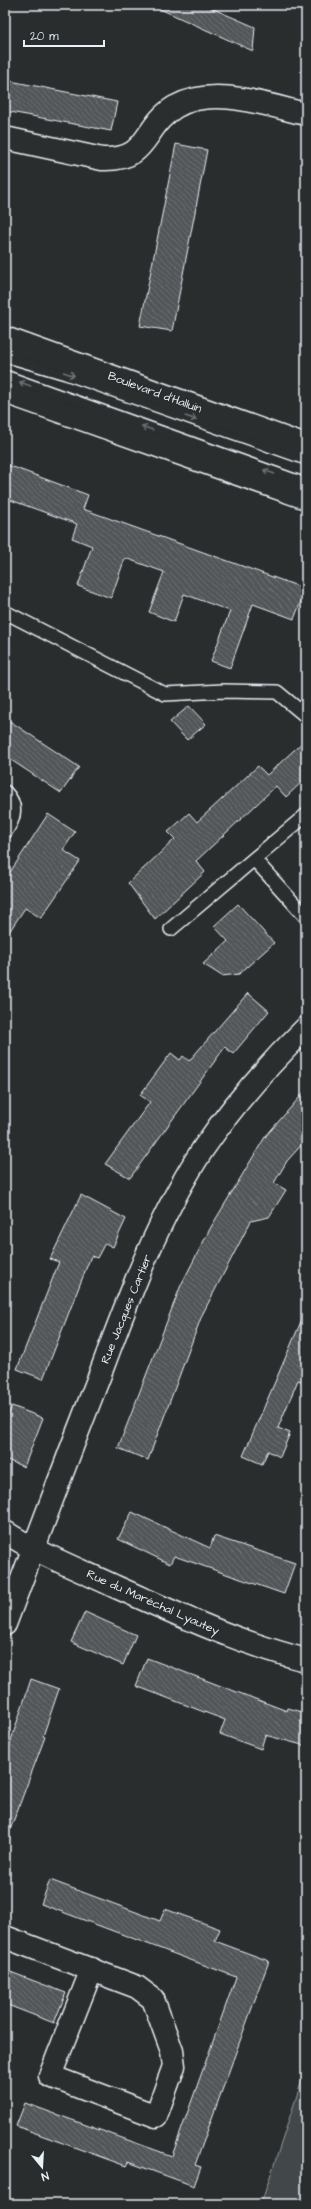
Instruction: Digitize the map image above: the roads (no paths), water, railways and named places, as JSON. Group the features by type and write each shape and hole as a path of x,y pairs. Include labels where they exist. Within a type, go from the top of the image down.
{"street":[{"path":"5,138 102,159 119,160 131,155 139,148 166,113 188,102 202,99 235,99 306,114"},
{"name":"Boulevard d'Halluin","path":"5,338 306,446"},
{"path":"5,392 306,498"},
{"name":"Rue Jacques Cartier","path":"5,1624 130,1295 170,1207 203,1149 237,1104 280,1053 306,1028"},
{"name":"Rue du Maréchal Lyautey","path":"5,1532 172,1612 225,1634 306,1660"},
{"path":"5,1937 137,1987 153,1999 172,2051 174,2066 156,2116 50,2076 92,1970"}],"lane":[{"path":"5,355 66,373 306,458"},
{"path":"5,377 306,485"},
{"path":"5,612 165,694 223,690 277,692 306,716"},
{"path":"5,792 11,798 14,815 5,832"},
{"path":"171,929 306,815"},
{"path":"254,859 306,917"}]}
